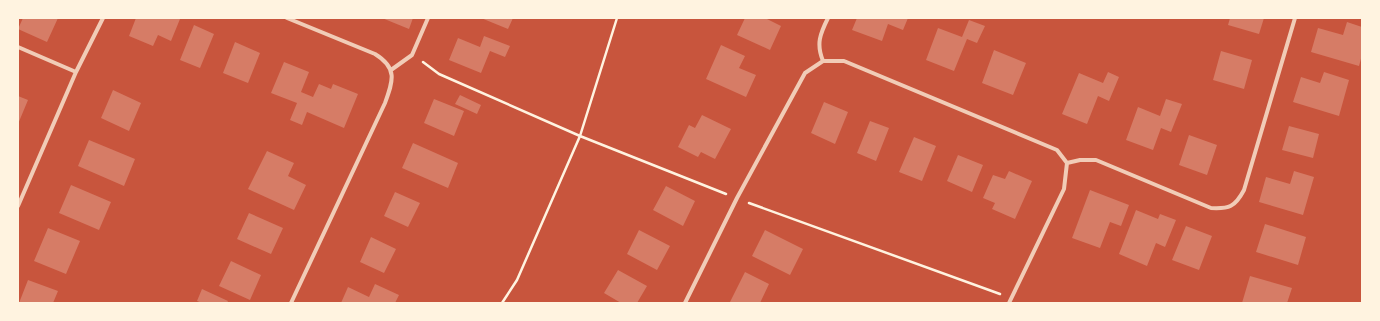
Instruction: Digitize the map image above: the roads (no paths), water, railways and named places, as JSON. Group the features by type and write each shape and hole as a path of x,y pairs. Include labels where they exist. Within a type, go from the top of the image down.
{"street":[{"path":"18,206 76,72 103,18"},
{"path":"287,18 385,60 391,70 392,85 385,104 291,303"},
{"path":"391,70 412,55 428,18"},
{"path":"823,61 819,51 820,40 828,18"},
{"path":"1067,163 1080,160 1096,160 1211,208 1231,206 1238,201 1244,190 1295,18"},
{"path":"18,47 76,72"},
{"path":"685,303 737,198 806,73 823,61 844,61 1057,150 1067,163 1064,189 1008,303"}]}
